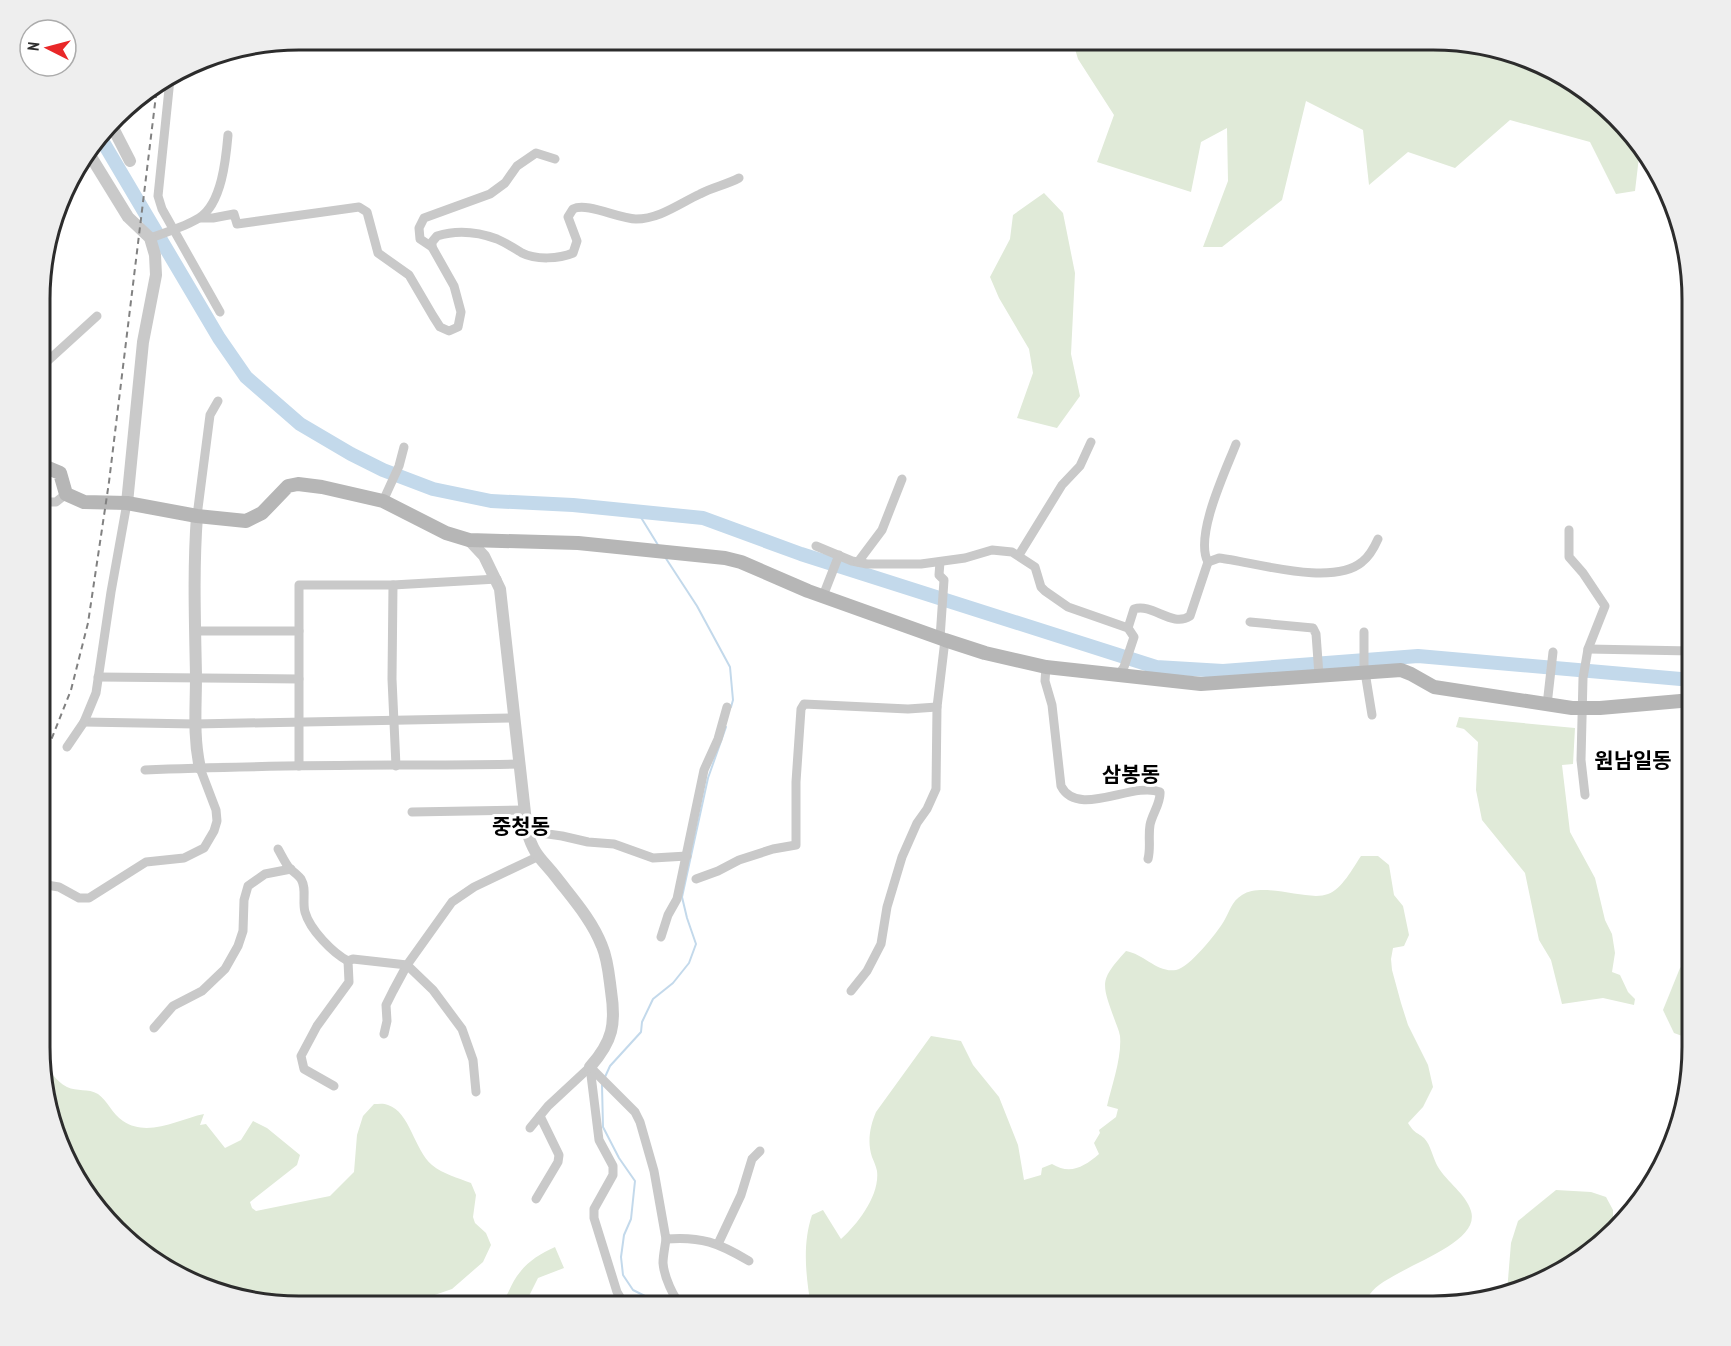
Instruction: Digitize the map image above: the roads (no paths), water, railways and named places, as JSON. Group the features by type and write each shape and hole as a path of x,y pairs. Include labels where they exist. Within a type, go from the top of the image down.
{"main road":[{"path":"50,469 60,473 66,494 81,501 127,503 197,516 246,521 262,513 288,486 298,484 383,501 446,533 469,540 578,543 725,558 741,562 785,582 943,639 985,653 1046,667 1121,671 1178,683 1201,684 1364,669 1401,670 1434,687 1582,709 1682,701"}],"street":[{"path":"169,86 158,196 172,229 220,312"},
{"path":"114,131 130,161"},
{"path":"201,218 217,193 222,180 228,135"},
{"path":"153,237 201,218 234,214 237,224 359,207 367,213 378,253 409,275 440,327 445,330 454,330 461,320 459,303 454,286 432,247 420,239 419,228 424,218 490,194 505,183 517,166 536,153 555,159"},
{"path":"67,747 84,722 96,693 127,503 143,342 156,275 153,237 128,217 92,159"},
{"path":"432,247 432,242 437,236 457,232 473,233 498,239 529,255 556,258 566,256 573,253 577,241 568,217 573,208 584,207 626,218 648,218 739,178"},
{"path":"50,359 97,316"},
{"path":"50,886 59,887 79,898 89,898 146,862 184,858 204,848 214,831 216,810 197,754 194,553 210,415 218,401"},
{"path":"1019,555 1062,485 1080,466 1091,442"},
{"path":"1128,628 1134,609 1138,608 1145,608 1177,620 1184,620 1190,616 1208,562 1204,545 1206,531 1236,444"},
{"path":"383,501 399,466 404,447"},
{"path":"858,562 882,530 902,479"},
{"path":"50,502 56,502 66,494"},
{"path":"1569,530 1569,557 1583,573 1605,606 1588,649 1583,673 1581,759 1585,795"},
{"path":"1208,562 1219,558 1296,572 1325,573 1360,564 1373,551 1378,539"},
{"path":"469,540 484,556 497,579 503,604 527,831 537,856 586,917 603,947 614,1009 614,1026 601,1055 548,1106 530,1128"},
{"path":"816,546 858,562 921,564 992,550 1004,550 1019,555 1035,567 1045,591 1068,607 1128,628 1134,637 1121,671"},
{"path":"823,596 838,556"},
{"path":"851,991 867,971 881,944 887,907 902,858 917,822 927,809 936,789 936,706 943,639 944,580 939,575 940,562"},
{"path":"299,766 299,585 393,585 497,579"},
{"path":"393,585 392,679 396,766"},
{"path":"1250,622 1313,628 1316,634 1319,673"},
{"path":"195,631 299,631"},
{"path":"1364,632 1364,669 1372,715"},
{"path":"1588,649 1682,651"},
{"path":"1546,705 1553,652"},
{"path":"1046,667 1046,681 1053,705 1061,786 1065,794 1075,799 1085,800 1133,792 1155,790 1160,792 1159,802 1150,826 1148,859"},
{"path":"98,677 298,679"},
{"path":"696,879 761,852 796,845 797,747 801,709 804,704 908,709 936,706"},
{"path":"661,937 668,915 677,899 704,770 727,707"},
{"path":"84,722 195,724 515,718"},
{"path":"145,770 520,764"},
{"path":"412,812 525,810"},
{"path":"527,831 588,842 614,843 630,848 645,857 687,856"},
{"path":"278,849 283,860 300,878 308,919 327,945 348,962"},
{"path":"384,1034 387,1021 386,1005 407,965 452,902 474,887 537,856"},
{"path":"154,1028 173,1005 202,991 225,969 238,946 243,931 244,900 248,886 265,874 291,869"},
{"path":"348,962 353,959 407,965 433,990 462,1029 473,1059 476,1092"},
{"path":"334,1086 304,1069 301,1056 317,1026 349,982 348,962"},
{"path":"590,1067 634,1112 640,1122 654,1171 666,1239 663,1264 675,1296"},
{"path":"590,1067 600,1140 613,1166 613,1175 594,1209 594,1218 619,1296"},
{"path":"536,1198 558,1162 559,1155 540,1116"},
{"path":"718,1244 741,1195 752,1159 760,1151"},
{"path":"666,1239 681,1238 718,1244 749,1261"}],"waterway":[{"path":"104,143 219,338 246,377 300,424 383,470 433,489 491,501 573,505 703,518 801,554 1156,667 1223,671 1418,656 1682,679"},
{"path":"637,511 658,545"},
{"path":"665,557 697,606 730,667 733,700 731,707"},
{"path":"605,1077 610,1066 641,1032 642,1022 653,999 673,983 689,963 696,944 682,897 708,778 726,727"},
{"path":"602,1085 603,1127 619,1158 635,1181 631,1219 624,1235 621,1257 623,1275 633,1290 645,1296"}],"railway":[{"path":"50,743 71,690 88,623 109,482 156,95"}],"district":[{"name":"원남일동","path":"1633,761"},
{"name":"삼봉동","path":"1131,775"},
{"name":"중청동","path":"521,827"}]}
